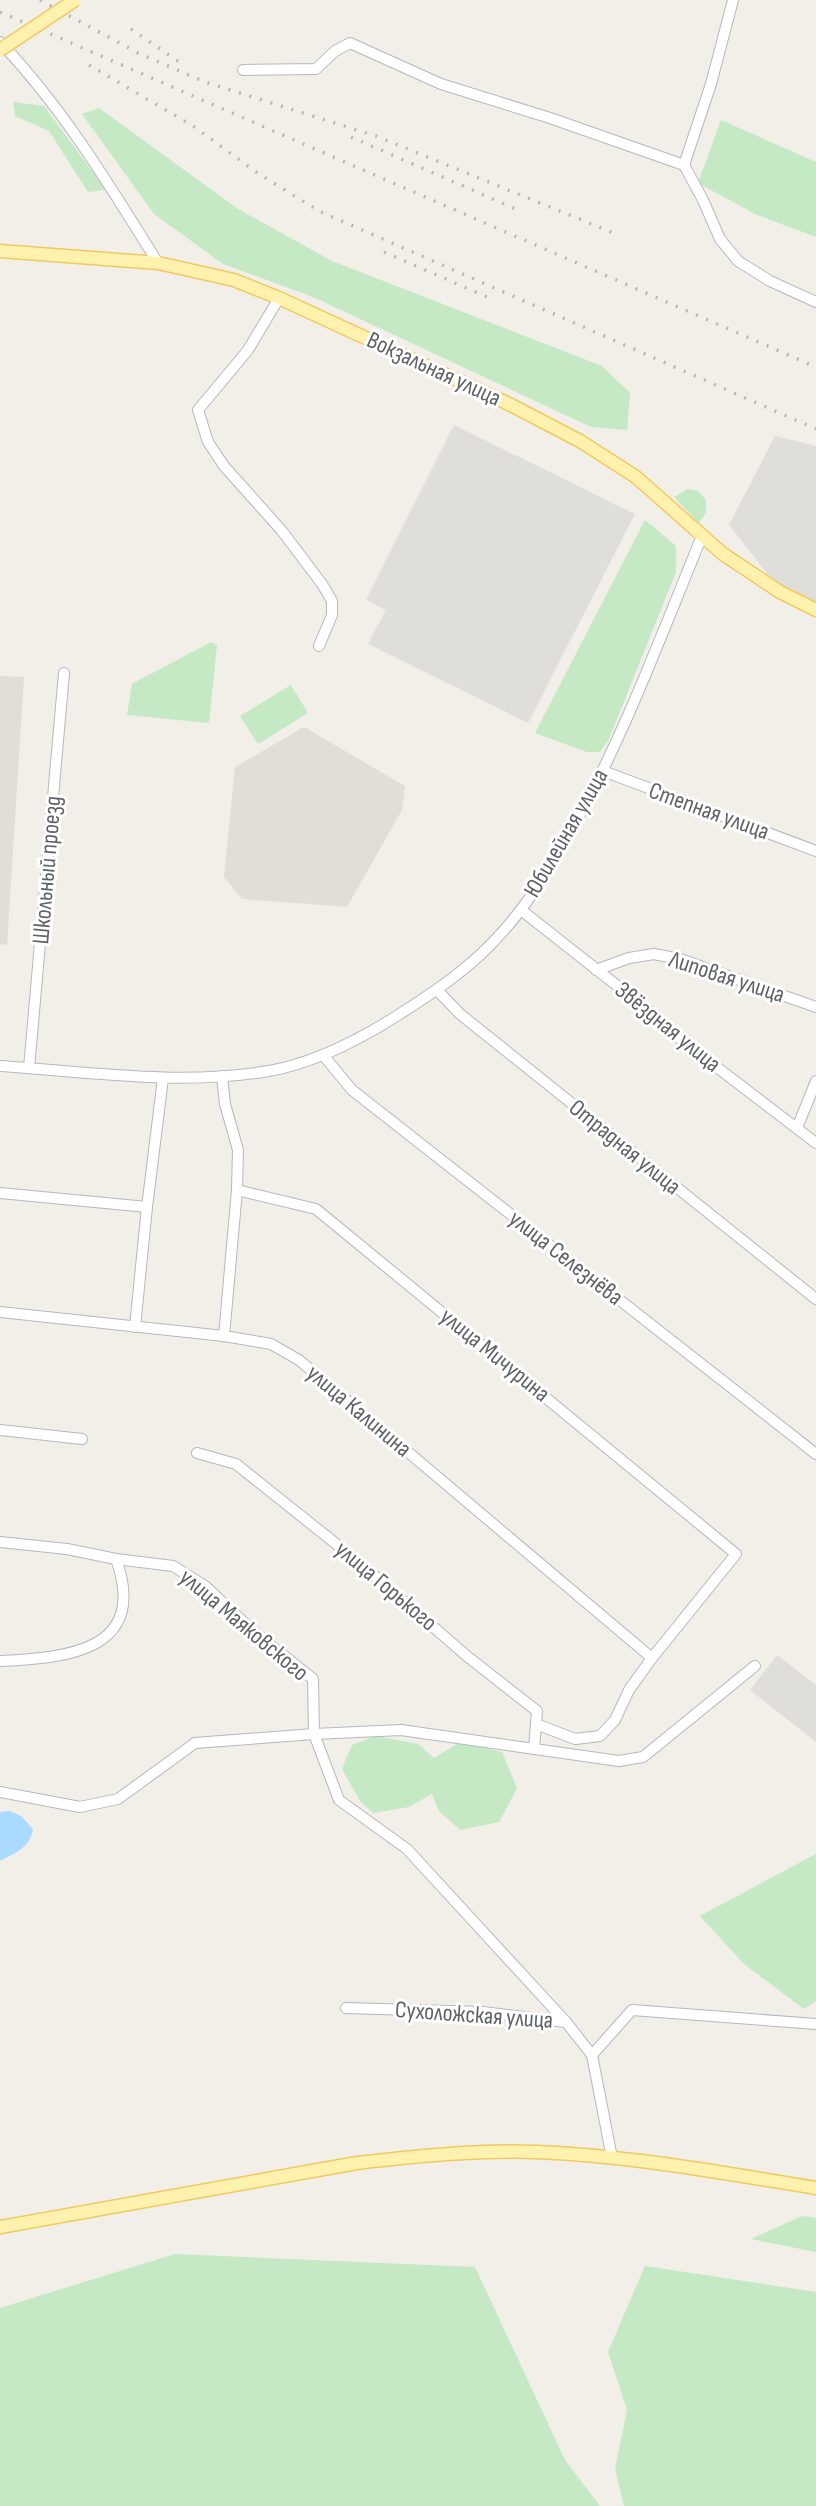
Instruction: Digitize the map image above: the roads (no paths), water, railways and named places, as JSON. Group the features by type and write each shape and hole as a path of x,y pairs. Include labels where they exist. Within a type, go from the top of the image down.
{"main road":[{"path":"0,50 75,0"},
{"name":"Вокзальная улица","path":"0,251 159,263 234,281 279,298 511,405 580,441 636,477 702,537 751,574 816,610"},
{"path":"0,2227 237,2183 391,2159 486,2153 537,2152 611,2158 694,2168 816,2188"}],"street":[{"path":"684,165 711,84 733,0"},
{"path":"0,42 33,78 77,136 159,263"},
{"path":"243,70 316,69 335,51 350,43 441,84 550,118 684,165 720,239 738,261 769,281 816,302"},
{"path":"279,298 248,350 198,410 208,442 224,466 282,531 322,584 331,601 332,615 319,646"},
{"name":"Юбилейная улица","path":"0,1066 163,1078 222,1076 271,1070 323,1055 372,1032 438,991 482,953 521,910 551,869 603,771 702,537"},
{"name":"Школьный проезд","path":"29,1068 64,673"},
{"name":"Степная улица","path":"603,771 816,850"},
{"name":"Звёздная улица","path":"521,910 648,1010 680,1039 816,1143"},
{"name":"Липовая улица","path":"596,970 629,958 654,954 680,959 816,1007"},
{"name":"Отрадная улица","path":"438,991 460,1014 816,1299"},
{"name":"улица Селезнёва","path":"323,1055 352,1090 816,1454"},
{"path":"222,1076 225,1104 237,1150 237,1191 224,1336"},
{"path":"135,1327 163,1078"},
{"path":"797,1128 816,1081"},
{"name":"улица Мичурина","path":"237,1191 316,1209 736,1554 652,1658"},
{"path":"0,1193 147,1207"},
{"name":"улица Калинина","path":"0,1312 224,1336 271,1344 299,1360 652,1658"},
{"path":"0,1430 82,1439"},
{"name":"улица Горького","path":"197,1453 236,1464 282,1499 468,1657 537,1711 536,1724"},
{"name":"улица Маяковского","path":"0,1542 173,1566 205,1586 253,1631 313,1679 314,1734"},
{"path":"0,1661 64,1655 89,1648 110,1632 124,1611 126,1593 116,1559"},
{"path":"534,1749 536,1724 575,1739 600,1736 615,1720 629,1690 652,1658"},
{"path":"0,1792 80,1807 118,1799 195,1743 314,1734 401,1730 619,1761 643,1758 755,1666"},
{"path":"314,1734 339,1800 407,1849 566,2021"},
{"name":"Сухоложская улица","path":"346,2008 483,2012 566,2021 592,2055"},
{"path":"611,2158 592,2055 632,2010 816,2024"}],"water":[{"path":"10,1811 21,1816 33,1829 22,1848 0,1860 0,1812"}],"railway":[{"path":"40,0 138,53 205,82 376,136 616,234"},
{"path":"0,12 816,367"},
{"path":"131,29 185,66"},
{"path":"89,65 193,126 259,174 319,211 816,429"},
{"path":"351,137 518,210"},
{"path":"384,252 487,297"}]}
